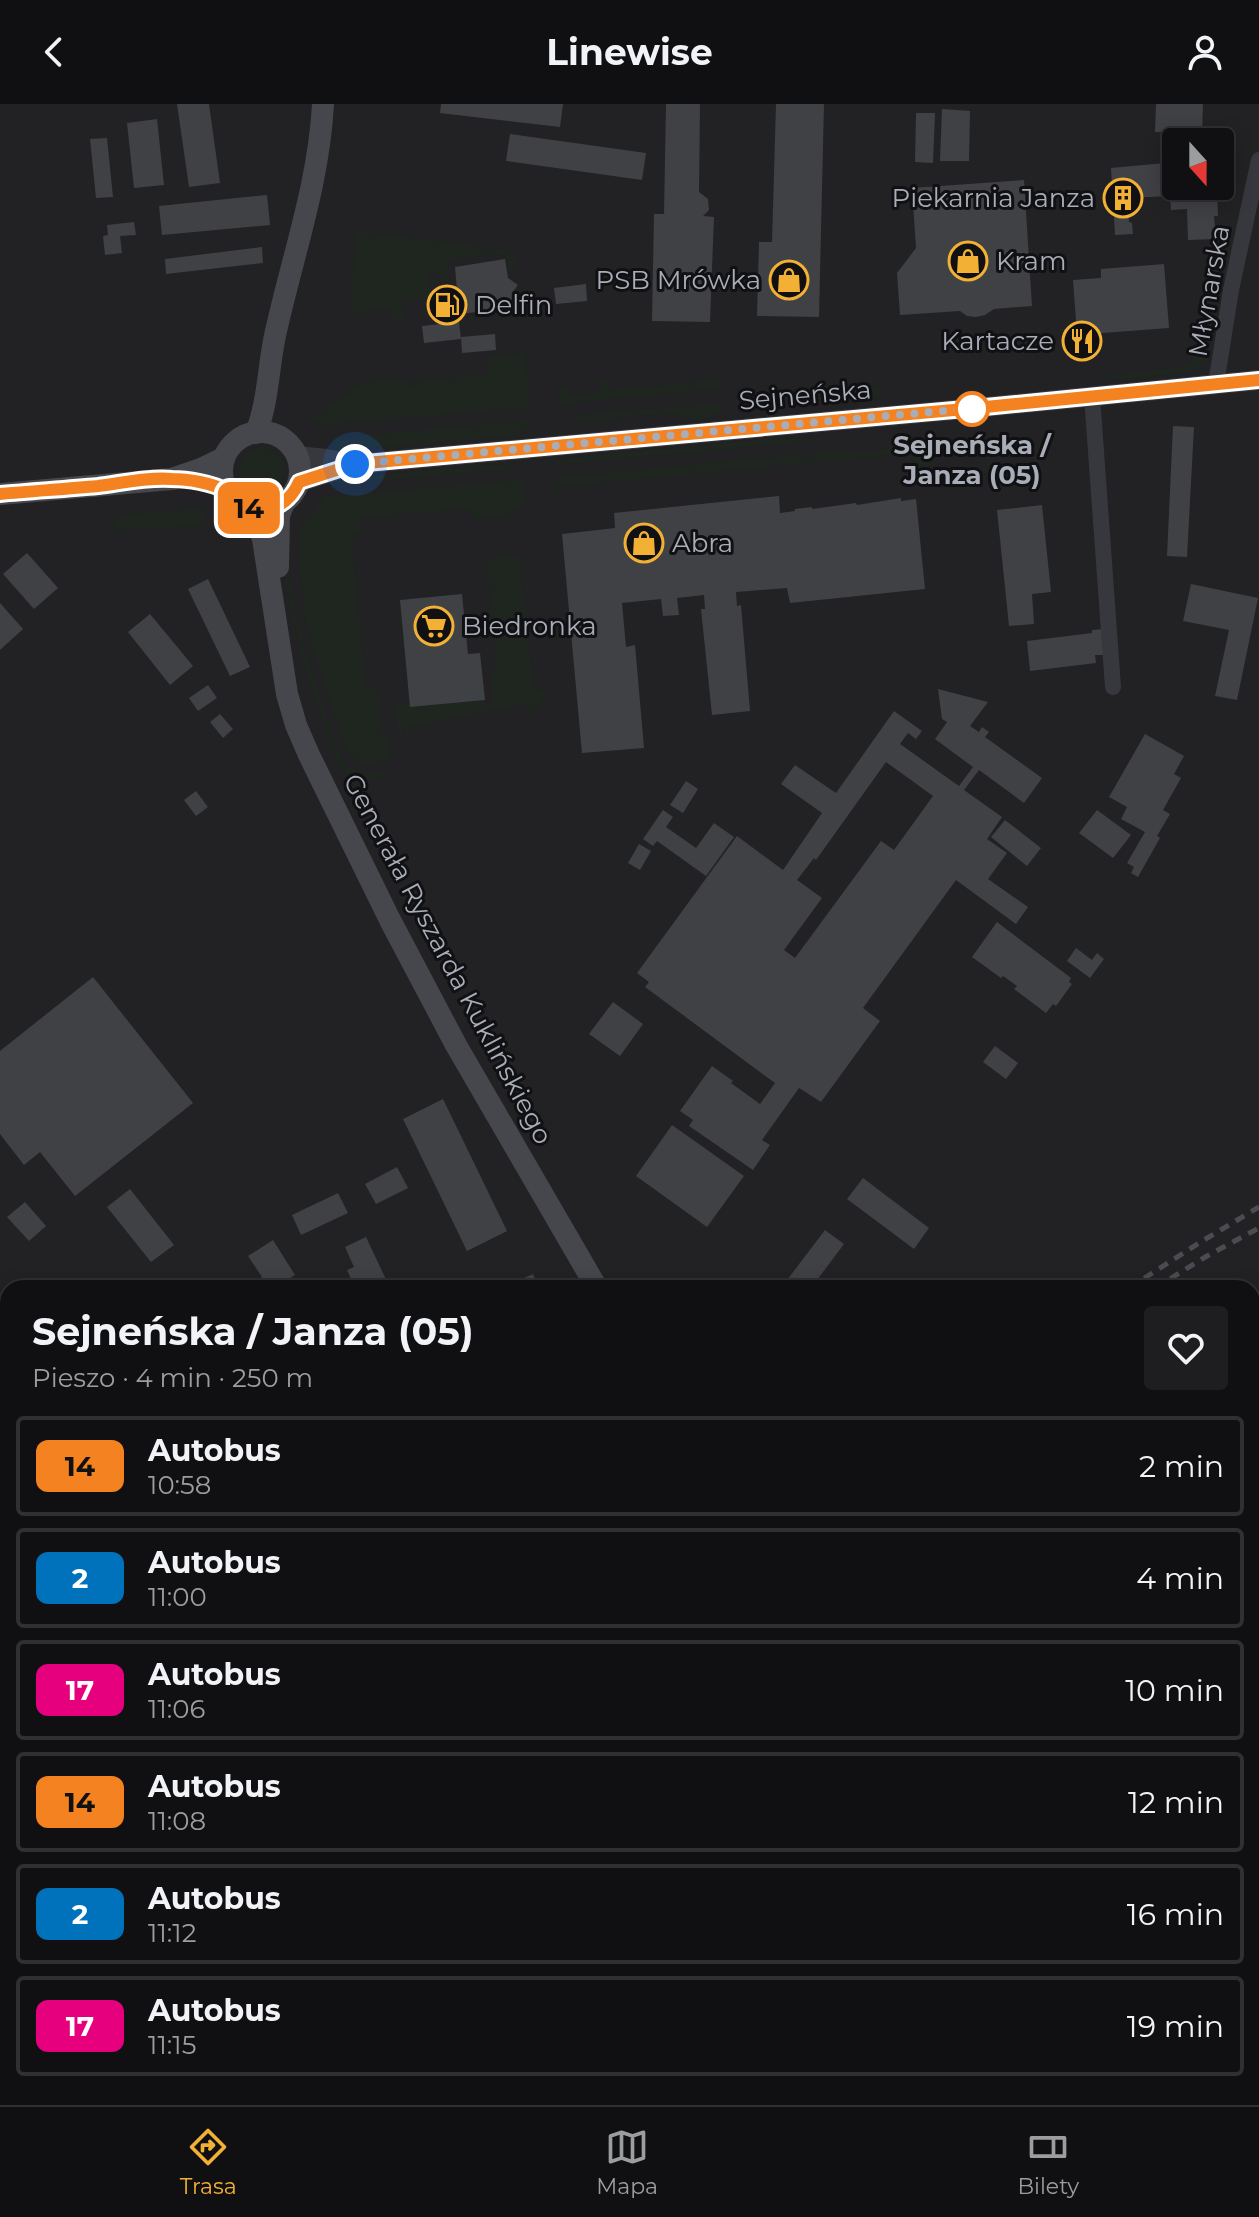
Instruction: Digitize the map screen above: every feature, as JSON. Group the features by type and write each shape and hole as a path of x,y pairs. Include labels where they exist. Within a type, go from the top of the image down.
{"main road":[{"path":"265,427 275,336 314,176 323,104"},
{"path":"265,427 288,442 300,468 295,490 284,503 265,510 249,508 233,499 222,474 224,458 233,443 265,427"},
{"path":"172,479 224,458"},
{"path":"0,494 172,479 203,482 228,492"},
{"name":"Generała Ryszarda Kuklińskiego","path":"279,644 278,538 279,515 284,503"},
{"name":"Generała Ryszarda Kuklińskiego","path":"249,508 263,539 287,694 296,725 328,795 456,1045 592,1280"}],"street":[{"name":"Młynarska","path":"1216,384 1231,290 1259,160"},
{"name":"Sejneńska","path":"299,482 355,464 1259,380"},
{"path":"1092,396 1113,687"},
{"name":"Sejneńska","path":"297,456 355,464"}],"shaded area":[{"path":"0,104 1259,104 1259,1280 0,1280"},
{"path":"356,231 515,251 515,269 508,269 506,253 447,259 449,281 441,281 440,273 429,274 431,298 401,301 404,320 393,321 391,309 350,313"},
{"path":"525,353 530,407 321,425 311,418 376,374 382,381 408,379 409,386 421,385 421,380 489,374 488,357"},
{"path":"1210,355 1199,367 1184,373 1118,380 1104,376 1180,367"},
{"path":"610,379 612,390 725,379 726,388 559,404 557,386 568,384 569,395 599,392 599,381"},
{"path":"885,387 876,400 862,403 812,399 773,403 758,398"},
{"path":"724,403 717,413 700,419 662,413 600,420 568,416"},
{"path":"533,420 525,431 516,436 335,451 332,438"},
{"path":"778,438 832,439 553,465 565,458"},
{"path":"957,442 953,457 950,461 947,450 933,451 934,465 916,467 914,453 811,463 811,453 862,453 906,444"},
{"path":"262,448 278,455 285,471 278,487 262,494 246,487 239,471 246,455"},
{"path":"807,454 807,463 557,487 553,499 552,478"},
{"path":"499,464 511,469 336,484 335,479"},
{"path":"522,480 524,501 513,512 504,515 474,519 472,508 360,518 361,533 351,535 366,689 378,689 382,733 388,733 391,755 374,764 356,760 346,750 307,629 298,529 327,496"},
{"path":"200,508 204,512 206,525 114,531 113,519 120,515"},
{"path":"288,541 296,617 333,741 342,759 354,769 370,772 389,770 380,776 360,780 348,776 338,765 293,619 285,562"},
{"path":"519,555 534,691 546,690 541,703 530,714 522,704 402,728 403,736 399,737 395,705 410,704 411,707 485,700 486,703 493,702 490,667 497,666 486,559"}],"building":[{"path":"177,104 209,104 220,183 189,187"},
{"path":"441,104 563,104 560,127 440,113"},
{"path":"666,104 700,104 699,192 708,199 709,210 703,216 714,217 710,322 652,321 654,214 664,214"},
{"path":"776,104 824,104 819,317 757,316 759,242 772,242"},
{"path":"1156,104 1203,104 1202,128 1162,128 1162,132 1155,132"},
{"path":"942,109 970,111 969,161 940,161"},
{"path":"916,113 935,113 933,163 915,162"},
{"path":"157,119 164,185 134,188 127,123"},
{"path":"510,134 646,153 642,180 506,161"},
{"path":"107,138 113,197 96,198 90,139"},
{"name":"Piekarnia Janza","path":"1162,163 1162,196 1128,198 1133,234 1115,235 1111,168"},
{"name":"Kram","path":"1024,180 1032,306 994,309 976,317 960,311 900,315 897,273 916,248 912,188"},
{"path":"267,195 270,225 162,235 159,206"},
{"name":"Piekarnia Janza","path":"1170,200 1217,200 1218,216 1214,216 1216,239 1188,240 1187,209 1171,210"},
{"path":"134,222 136,235 120,236 122,253 105,255 103,236 108,235 107,225"},
{"path":"262,247 263,263 166,274 165,259"},
{"path":"505,259 508,278 518,285 512,293 516,302 505,309 459,314 455,267"},
{"path":"1164,264 1169,328 1089,334 1090,347 1074,348 1073,335 1077,334 1073,280 1101,278 1101,269"},
{"path":"586,284 587,301 556,304 554,288"},
{"path":"459,322 461,339 424,343 422,326"},
{"path":"495,334 496,350 462,353 461,337"},
{"path":"1173,426 1194,427 1187,557 1167,556"},
{"path":"779,496 780,513 812,507 916,499 925,589 790,603 787,588 736,592 737,606 741,605 750,711 712,715 701,609 705,609 704,595 677,598 679,615 663,616 661,599 622,603 626,647 635,645 644,748 582,753 562,534 615,528 614,513"},
{"path":"1042,505 1051,592 1032,594 1034,624 1009,626 997,510"},
{"path":"27,553 58,588 34,609 3,574"},
{"path":"208,579 250,667 230,676 188,589"},
{"path":"1191,584 1258,598 1237,700 1215,696 1229,630 1183,621"},
{"name":"Biedronka","path":"462,594 468,654 480,653 485,700 410,707 400,600"},
{"path":"0,603 23,629 0,650"},
{"path":"150,614 193,666 170,685 128,632"},
{"path":"1104,629 1104,655 1095,655 1096,663 1030,671 1027,641"},
{"path":"208,685 217,698 198,711 189,698"},
{"path":"938,689 988,702 970,726 979,732 982,727 989,732 985,737 1042,778 1024,803 979,770 964,790 1002,817 987,839 1007,853 988,879 1028,907 1016,924 956,880 863,1008 880,1021 821,1102 799,1088 762,1140 770,1145 753,1170 689,1126 693,1120 680,1111 712,1066 760,1104 775,1083 645,987 649,982 637,973 737,836 783,870 822,813 781,784 795,765 836,793 894,711 922,731 916,739 908,733 900,744 959,786 973,767 935,739 947,722 942,719","holes":["886,762 933,796 894,850 881,841 795,958 784,950 822,898 797,880 814,858 816,860"]},
{"path":"220,714 233,729 223,738 210,722"},
{"path":"1145,734 1184,756 1174,774 1181,778 1163,810 1170,814 1138,877 1131,873 1134,867 1127,863 1145,832 1121,819 1127,807 1109,797"},
{"path":"686,781 698,789 683,813 670,805"},
{"path":"196,791 208,807 196,816 184,800"},
{"path":"663,810 673,817 666,827 696,848 714,823 734,837 706,876 657,841 653,846 643,839"},
{"path":"1097,810 1131,835 1113,858 1079,833"},
{"path":"1005,820 1041,848 1027,866 991,837"},
{"path":"639,844 651,851 640,870 628,863"},
{"path":"997,922 1071,978 1069,982 1072,984 1056,1006 1053,1004 1046,1013 1014,989 1017,986 972,957"},
{"path":"1076,948 1092,960 1097,953 1104,959 1090,978 1067,961"},
{"path":"93,977 193,1103 75,1196 40,1152 24,1165 0,1134 0,1051"},
{"path":"613,1002 643,1024 620,1056 589,1034"},
{"path":"995,1046 1018,1063 1006,1079 983,1062"},
{"path":"443,1099 507,1231 467,1251 403,1119"},
{"path":"672,1125 744,1176 707,1227 636,1176"},
{"path":"397,1167 408,1188 376,1204 365,1184"},
{"path":"863,1178 929,1228 914,1249 847,1199"},
{"path":"130,1189 174,1245 151,1262 107,1207"},
{"path":"338,1193 348,1213 301,1235 292,1215"},
{"path":"25,1202 46,1226 29,1241 7,1217"},
{"path":"825,1230 844,1244 817,1280 787,1280"},
{"path":"366,1237 386,1280 351,1280 347,1270 354,1267 345,1247"},
{"path":"273,1240 295,1275 287,1280 257,1280 262,1277 248,1256"},
{"path":"533,1274 536,1280 520,1280"}],"railway":[{"path":"1141,1280 1259,1207"},
{"path":"1168,1280 1259,1228"}],"bus line":[{"name":"14","path":"0,494 172,479 203,482 228,492 233,499 258,510 284,503 299,482 355,464 1259,380"}],"place":[{"name":"Piekarnia Janza","path":"1123,198"},
{"name":"Kram","path":"968,261"},
{"name":"PSB Mrówka","path":"789,280"},
{"name":"Delfin","path":"447,305"},
{"name":"Kartacze","path":"1082,341"},
{"name":"Sejneńska / Janza (05)","path":"972,409"},
{"name":"Abra","path":"644,543"},
{"name":"Biedronka","path":"434,626"}],"route":[{"path":"355,464 975,408 972,409"}]}
